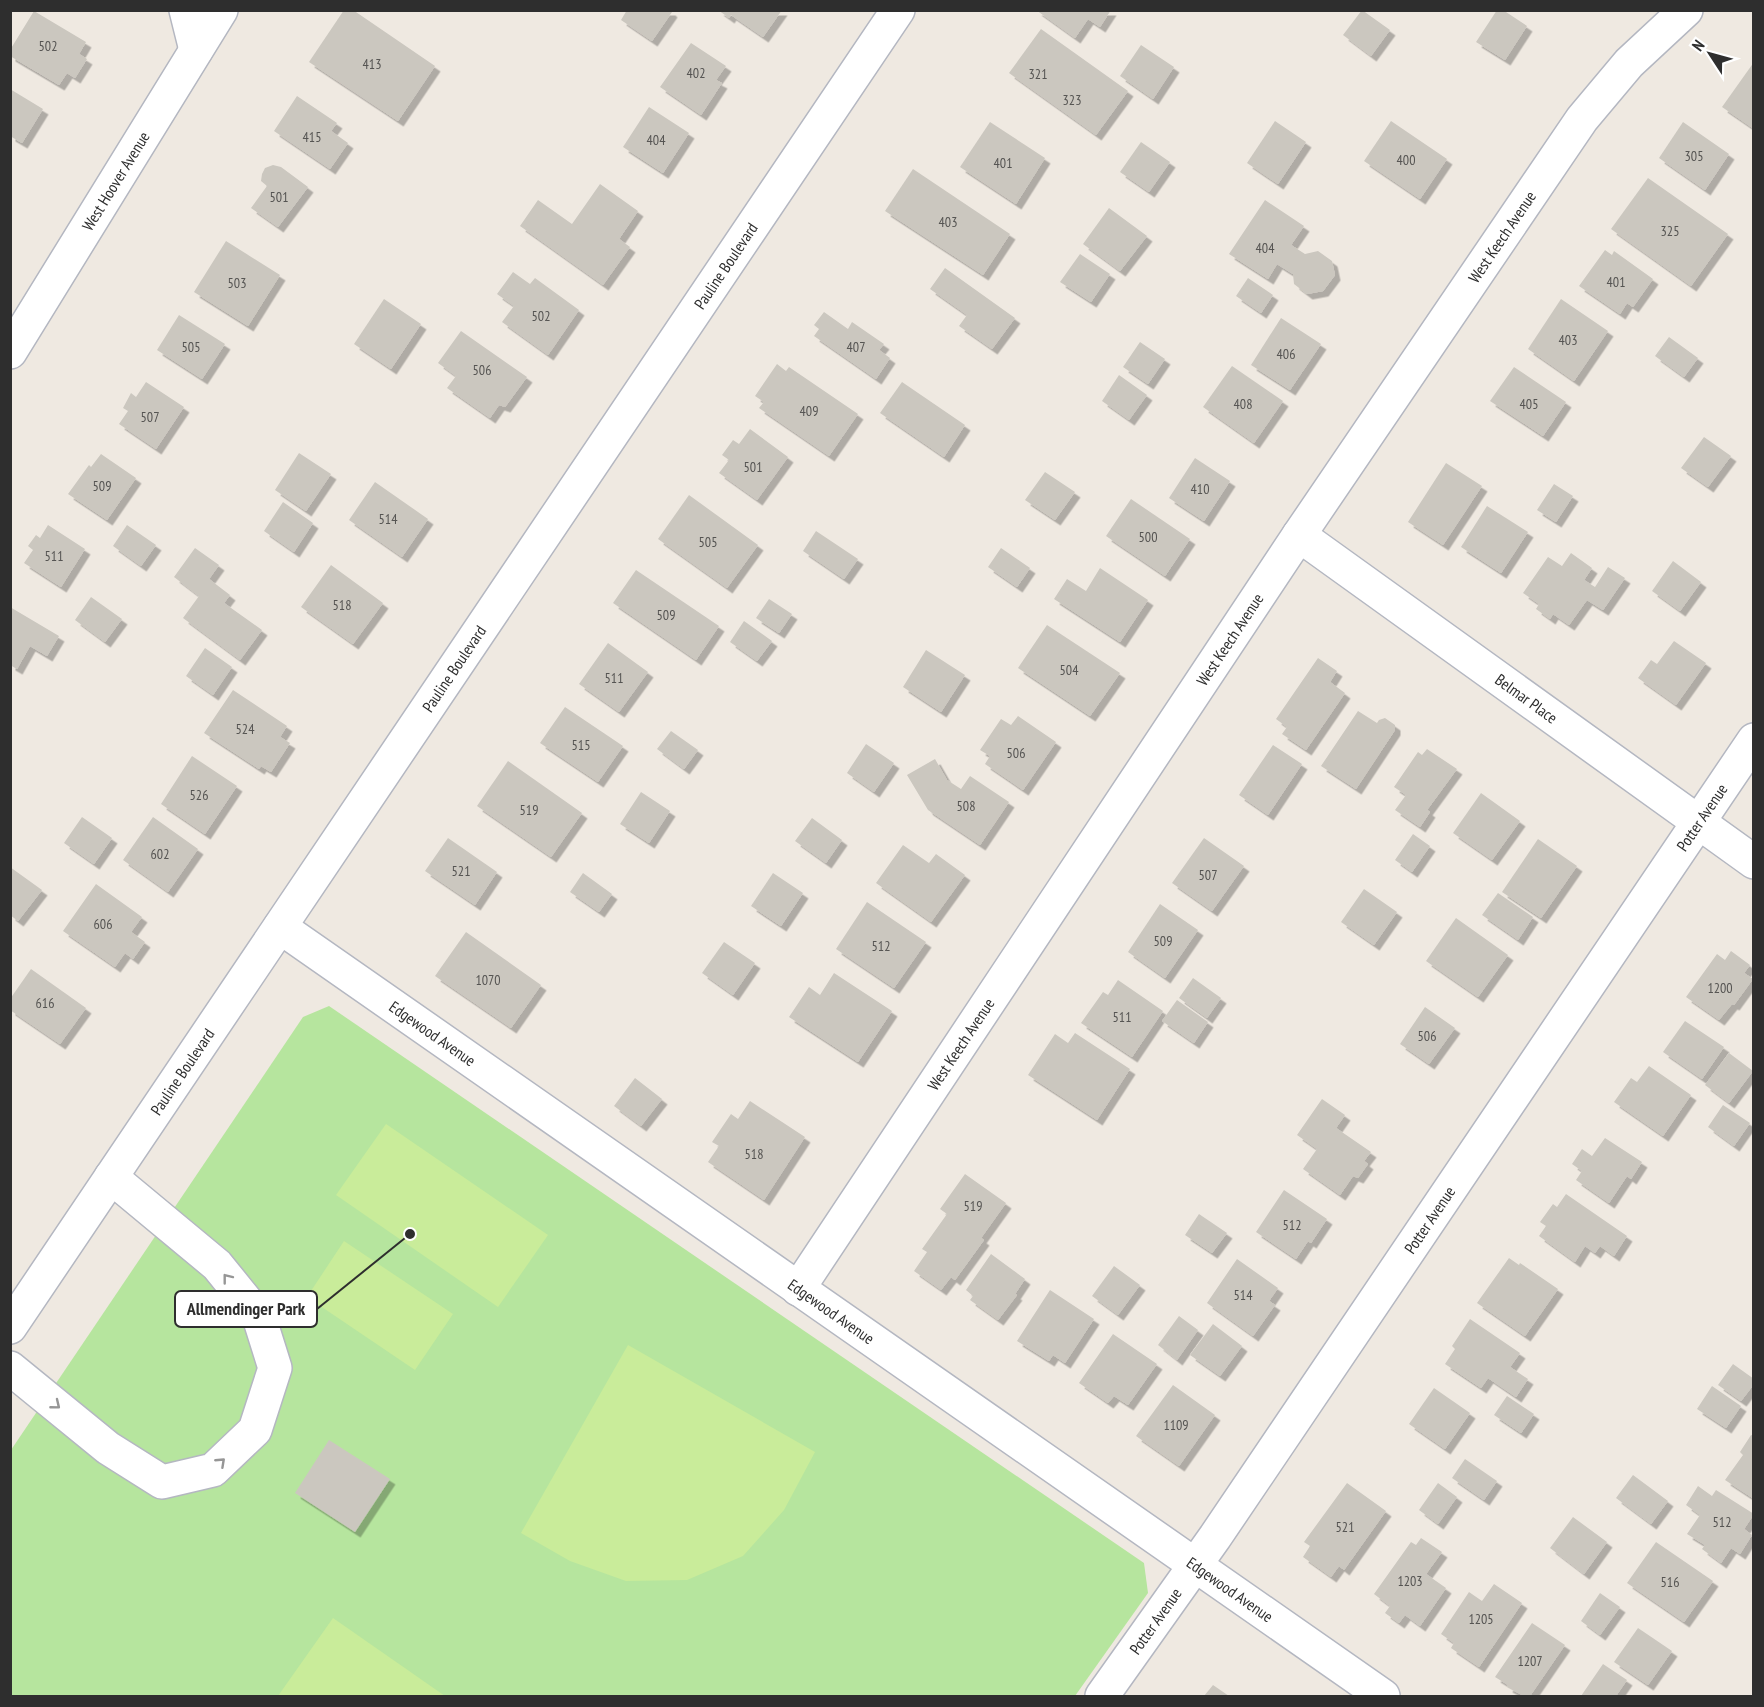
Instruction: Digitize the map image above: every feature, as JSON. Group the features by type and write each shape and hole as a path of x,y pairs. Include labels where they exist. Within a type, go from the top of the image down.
{"street":[{"path":"186,10 196,50"},
{"name":"West Hoover Avenue","path":"10,352 220,10"},
{"name":"Pauline Boulevard","path":"10,1327 898,10"},
{"name":"West Keech Avenue","path":"798,1289 1299,535 1582,119 1629,63 1686,10"},
{"name":"Belmar Place","path":"1299,535 1754,862"},
{"name":"Potter Avenue","path":"1102,1696 1215,1537 1754,740"},
{"name":"Edgewood Avenue","path":"280,927 1383,1696"},
{"path":"10,1368 108,1448 162,1482 213,1470 255,1430 275,1368 258,1317 217,1265 111,1177"}],"green space":[{"path":"329,1006 1144,1563 1148,1593 1075,1696 11,1696 11,1450 303,1017"},
{"path":"386,1124 548,1235 498,1307 336,1195"},
{"path":"344,1241 453,1314 415,1370 307,1297"},
{"path":"628,1345 815,1452 784,1510 743,1556 687,1580 626,1581 570,1561 521,1533"},
{"path":"333,1618 445,1696 278,1696"}],"building":[{"path":"344,10 353,10 435,66 398,121 309,62"},
{"path":"627,10 670,10 672,12 652,41 621,20"},
{"path":"718,10 782,10 763,37 731,15 729,18"},
{"path":"1036,10 1111,10 1100,27 1088,19 1075,38"},
{"path":"1362,10 1390,30 1371,56 1343,35"},
{"path":"1497,10 1503,10 1527,26 1505,60 1476,42"},
{"path":"34,11 86,42 79,54 87,59 75,78 67,73 59,85 10,56 10,50"},
{"path":"1041,29 1128,91 1096,135 1009,73"},
{"path":"691,43 726,66 716,80 722,83 701,115 660,87"},
{"path":"1141,45 1174,67 1153,99 1120,76"},
{"path":"1754,62 1754,129 1722,107"},
{"path":"10,89 43,109 22,143 10,136"},
{"path":"297,96 337,123 331,131 348,143 330,169 274,131"},
{"path":"649,107 689,133 663,173 623,147"},
{"path":"1275,121 1306,142 1278,184 1247,163"},
{"path":"1391,121 1447,159 1420,199 1364,161"},
{"path":"990,122 1045,158 1016,204 960,167"},
{"path":"1683,122 1729,154 1705,190 1659,158"},
{"path":"1141,142 1170,162 1149,192 1120,172"},
{"path":"273,165 281,167 308,187 278,227 251,208 267,186 261,181 265,168"},
{"path":"913,169 1010,234 983,275 885,211"},
{"path":"1648,178 1728,234 1691,286 1611,229"},
{"path":"600,184 638,211 619,239 630,247 603,285 520,226 538,200 572,224"},
{"path":"1265,200 1304,226 1291,245 1305,254 1318,251 1332,261 1335,275 1323,291 1307,294 1294,284 1293,274 1277,264 1268,279 1229,254"},
{"path":"1109,208 1147,236 1120,271 1083,244"},
{"path":"226,241 280,275 248,326 194,292"},
{"path":"1605,250 1612,255 1614,251 1653,279 1633,307 1627,303 1620,314 1579,286"},
{"path":"1080,254 1110,274 1091,302 1060,282"},
{"path":"945,268 1015,318 992,349 959,326 967,315 930,289"},
{"path":"513,272 530,284 535,278 579,310 548,355 502,322 514,306 497,294"},
{"path":"1248,278 1273,295 1261,313 1236,296"},
{"path":"384,299 421,324 391,369 354,344"},
{"path":"1561,299 1608,331 1574,381 1528,349"},
{"path":"824,312 848,329 852,322 884,344 879,350 890,358 876,379 814,336 819,329 814,325"},
{"path":"179,315 225,344 202,379 157,350"},
{"path":"1281,318 1321,344 1290,390 1251,365"},
{"path":"461,331 527,377 505,407 499,405 490,418 447,388 456,376 438,363"},
{"path":"1669,337 1698,358 1684,377 1655,356"},
{"path":"1140,342 1165,359 1148,384 1123,367"},
{"path":"777,364 786,371 789,367 858,414 829,456 759,408 764,402 755,396"},
{"path":"1232,366 1283,401 1254,443 1203,407"},
{"path":"1514,367 1566,402 1543,436 1490,401"},
{"path":"1119,375 1147,395 1129,420 1102,401"},
{"path":"146,382 184,407 156,449 119,424 128,411 123,408 131,393 136,397"},
{"path":"902,382 965,425 944,457 880,413"},
{"path":"750,429 788,457 757,500 719,473 729,460 722,455 733,440 739,444"},
{"path":"1704,437 1731,456 1708,487 1681,468"},
{"path":"299,453 331,474 306,511 275,490"},
{"path":"101,454 136,478 107,520 68,494 89,465 91,467"},
{"path":"1195,458 1230,481 1204,521 1169,498"},
{"path":"1446,463 1482,486 1443,545 1408,522"},
{"path":"1045,472 1075,492 1055,520 1025,500"},
{"path":"375,482 428,519 402,557 349,520"},
{"path":"1554,484 1573,496 1556,522 1537,510"},
{"path":"689,495 758,545 727,588 658,539"},
{"path":"1131,499 1190,539 1165,576 1106,536"},
{"path":"283,502 313,523 294,552 264,531"},
{"path":"1487,506 1528,532 1501,573 1461,547"},
{"path":"48,525 85,549 61,587 24,563 33,550 28,546 36,535 40,538"},
{"path":"127,525 156,545 141,566 113,546"},
{"path":"816,531 858,559 844,579 803,551"},
{"path":"195,548 219,565 209,579 230,595 224,603 262,630 240,660 183,618 199,596 174,577"},
{"path":"1001,548 1030,568 1017,587 988,567"},
{"path":"1571,553 1592,568 1584,580 1595,587 1608,567 1625,578 1603,610 1587,600 1569,625 1553,614 1550,619 1536,609 1539,604 1523,593 1548,557 1562,566"},
{"path":"1673,561 1701,582 1680,611 1652,591"},
{"path":"331,565 383,603 353,644 301,607"},
{"path":"1100,568 1148,600 1120,642 1054,599 1067,579 1086,591"},
{"path":"636,570 719,626 696,660 613,603"},
{"path":"91,597 122,619 105,642 75,620"},
{"path":"769,599 792,614 779,633 756,618"},
{"path":"10,607 59,636 47,656 30,646 17,669 10,665"},
{"path":"744,621 772,641 757,661 730,642"},
{"path":"1047,625 1120,673 1090,716 1018,668"},
{"path":"1674,641 1706,663 1676,705 1638,678 1651,660 1657,664"},
{"path":"608,643 648,672 619,712 579,684"},
{"path":"205,648 232,667 213,695 186,676"},
{"path":"926,650 965,675 941,712 903,687"},
{"path":"1318,658 1337,671 1330,682 1345,693 1306,750 1282,734 1287,727 1276,719"},
{"path":"233,690 287,726 280,737 290,743 271,772 261,766 259,769 204,733"},
{"path":"565,707 623,746 598,782 540,743"},
{"path":"1358,711 1377,723 1385,718 1395,725 1395,730 1356,789 1321,766"},
{"path":"1018,716 1056,742 1023,790 985,764 990,756 980,750 1001,719 1011,725"},
{"path":"671,731 698,750 684,769 657,749"},
{"path":"866,744 894,763 874,792 847,773"},
{"path":"1273,745 1302,764 1268,815 1239,795"},
{"path":"1427,749 1457,769 1427,810 1430,812 1420,827 1395,810 1406,795 1394,787 1418,752 1422,755"},
{"path":"192,756 237,786 205,834 161,804"},
{"path":"935,759 947,780 961,789 970,776 1009,802 980,845 928,810 907,775"},
{"path":"508,761 582,813 551,857 477,806"},
{"path":"641,792 670,811 649,843 620,824"},
{"path":"1481,793 1520,821 1492,860 1453,833"},
{"path":"82,817 112,838 94,864 64,843"},
{"path":"153,817 198,849 168,892 123,860"},
{"path":"812,818 842,840 826,863 795,841"},
{"path":"1413,834 1430,846 1412,872 1395,860"},
{"path":"448,838 497,872 475,905 425,871"},
{"path":"1204,838 1244,866 1212,911 1172,883"},
{"path":"1538,839 1577,866 1541,918 1502,892"},
{"path":"903,845 929,863 936,854 965,875 931,922 876,883"},
{"path":"10,867 42,890 18,921 10,915"},
{"path":"583,873 612,894 599,912 570,892"},
{"path":"773,873 803,893 781,926 751,906"},
{"path":"96,884 142,917 131,932 145,942 133,959 125,953 115,967 63,931"},
{"path":"1364,889 1397,912 1374,945 1341,922"},
{"path":"1498,893 1533,917 1518,940 1482,915"},
{"path":"867,902 926,942 894,988 836,949"},
{"path":"1160,904 1198,930 1165,978 1128,952"},
{"path":"1456,918 1508,955 1478,997 1426,961"},
{"path":"466,932 541,985 511,1028 435,976"},
{"path":"724,942 755,963 733,995 702,973"},
{"path":"1731,951 1750,965 1744,973 1753,979 1734,1005 1732,1004 1719,1020 1686,997 1717,954 1725,960"},
{"path":"31,969 86,1008 60,1044 10,1010 10,999"},
{"path":"834,973 892,1011 858,1062 789,1017 809,987 820,995"},
{"path":"1193,978 1221,998 1207,1018 1179,998"},
{"path":"1118,980 1163,1011 1132,1057 1081,1023 1103,992 1108,995"},
{"path":"1177,1000 1208,1022 1194,1043 1162,1021"},
{"path":"1425,1007 1455,1028 1429,1064 1400,1044"},
{"path":"1685,1021 1724,1047 1702,1079 1663,1052"},
{"path":"1075,1033 1130,1069 1097,1120 1028,1075 1055,1034 1068,1043"},
{"path":"1729,1053 1753,1071 1729,1103 1705,1085"},
{"path":"1649,1066 1691,1095 1663,1136 1614,1102 1631,1078 1637,1082"},
{"path":"635,1078 662,1099 641,1126 614,1106"},
{"path":"1322,1099 1345,1115 1336,1128 1371,1152 1364,1161 1368,1164 1358,1178 1353,1176 1340,1195 1303,1169 1317,1149 1297,1135"},
{"path":"750,1101 805,1137 764,1200 708,1162 719,1146 712,1142 731,1114 738,1119"},
{"path":"1723,1105 1750,1123 1734,1146 1708,1127"},
{"path":"1605,1138 1642,1162 1631,1179 1627,1176 1609,1203 1576,1180 1582,1171 1572,1164 1582,1149 1592,1156"},
{"path":"965,1174 1006,1203 981,1238 984,1240 955,1280 951,1277 941,1290 914,1271 927,1252 922,1249 947,1214 940,1209"},
{"path":"1284,1190 1327,1219 1311,1243 1308,1241 1296,1259 1256,1232"},
{"path":"1566,1194 1627,1236 1614,1256 1600,1246 1595,1253 1585,1246 1575,1262 1539,1236 1546,1226 1540,1222 1553,1204 1557,1207"},
{"path":"1199,1214 1227,1233 1212,1253 1185,1235"},
{"path":"991,1254 1025,1279 1015,1294 1017,1295 998,1320 970,1300 973,1296 966,1290"},
{"path":"1509,1258 1558,1289 1525,1336 1477,1303"},
{"path":"1237,1259 1278,1288 1269,1301 1275,1305 1253,1336 1207,1303"},
{"path":"1114,1266 1140,1285 1118,1315 1092,1296"},
{"path":"1050,1290 1094,1319 1065,1363 1053,1355 1049,1361 1017,1341"},
{"path":"1179,1316 1198,1330 1177,1360 1158,1345"},
{"path":"1470,1319 1520,1353 1510,1367 1528,1379 1516,1397 1488,1378 1481,1388 1445,1364 1455,1349 1452,1346"},
{"path":"1213,1324 1242,1346 1220,1376 1190,1355"},
{"path":"1113,1334 1157,1364 1128,1405 1114,1396 1108,1403 1079,1383"},
{"path":"1733,1364 1754,1379 1754,1384 1741,1401 1718,1385"},
{"path":"1173,1385 1215,1415 1179,1466 1136,1436"},
{"path":"1712,1386 1741,1406 1726,1428 1697,1409"},
{"path":"1434,1388 1470,1413 1445,1449 1409,1424"},
{"path":"1507,1396 1534,1414 1521,1433 1494,1415"},
{"path":"1751,1435 1754,1436 1754,1499 1725,1480 1743,1455 1740,1452"},
{"path":"329,1440 390,1479 355,1532 295,1493"},
{"path":"1465,1459 1497,1481 1484,1500 1452,1478"},
{"path":"1633,1475 1668,1501 1651,1524 1616,1498"},
{"path":"1347,1483 1386,1511 1344,1570 1339,1566 1331,1577 1303,1557 1310,1546 1304,1542"},
{"path":"1438,1483 1457,1497 1438,1524 1419,1510"},
{"path":"1698,1486 1712,1496 1716,1490 1754,1514 1744,1529 1752,1535 1740,1554 1731,1548 1721,1563 1702,1549 1705,1545 1687,1534 1700,1515 1686,1505"},
{"path":"1573,1517 1607,1542 1584,1574 1550,1548"},
{"path":"1421,1538 1442,1552 1426,1574 1446,1588 1420,1626 1405,1615 1399,1623 1385,1613 1390,1606 1374,1594 1411,1542 1416,1545"},
{"path":"1656,1542 1713,1581 1684,1622 1627,1583"},
{"path":"1494,1584 1522,1603 1479,1667 1451,1648 1454,1643 1441,1634 1469,1592 1482,1601"},
{"path":"1600,1593 1620,1607 1600,1635 1581,1621"},
{"path":"1532,1623 1565,1645 1530,1696 1524,1696 1495,1677"},
{"path":"1638,1628 1672,1651 1648,1685 1614,1662"},
{"path":"1603,1664 1627,1680 1616,1696 1581,1696"},
{"path":"1213,1685 1229,1696 1204,1696"}],"place":[{"name":"Allmendinger Park","path":"410,1234"}]}
